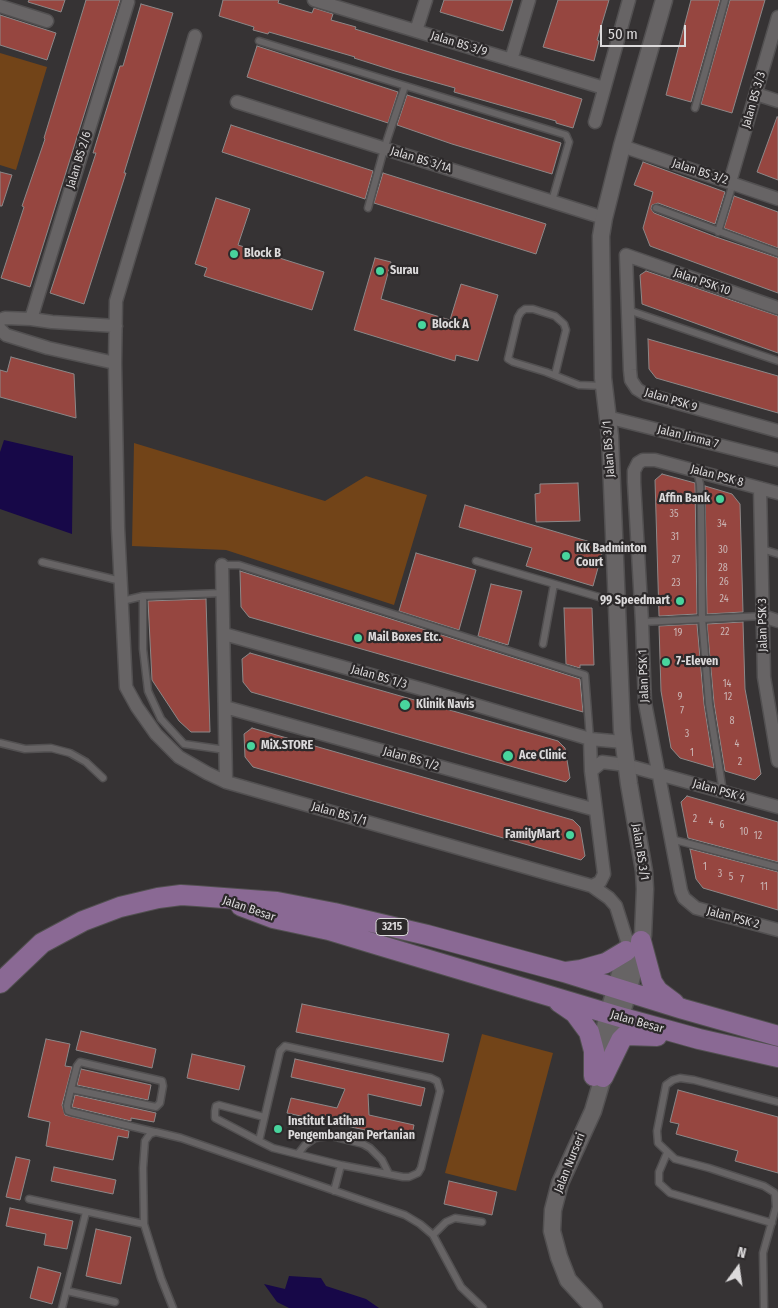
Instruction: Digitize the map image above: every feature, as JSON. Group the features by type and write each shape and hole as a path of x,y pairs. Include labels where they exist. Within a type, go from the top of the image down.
{"main road":[{"name":"3215","path":"0,983 42,943 83,921 120,907 158,898 180,895 218,898"},
{"name":"Jalan Besar","path":"218,898 277,902 334,913 427,935 564,972 778,1036"},
{"name":"Jalan Besar","path":"218,898 273,918 329,930 614,1016 699,1039 778,1057"},
{"path":"564,972 581,970 606,963 632,946 648,970 658,991 683,1009"},
{"path":"548,995 575,1014 589,1032 598,1077"},
{"path":"598,1077 626,1035 699,1039"}],"street":[{"name":"Jalan BS 3/9","path":"314,0 604,88"},
{"path":"416,31 426,0"},
{"path":"511,60 529,0"},
{"path":"595,122 629,0"},
{"name":"Jalan BS 3/1","path":"614,1016 632,946 643,935 644,870 623,742 618,668 610,436 604,386 601,236 622,146 664,0"},
{"name":"Jalan BS 2/6","path":"32,319 128,2"},
{"path":"0,6 47,21"},
{"name":"Jalan BS 3/3","path":"731,182 778,17"},
{"name":"Jalan BS 1/1","path":"195,36 118,293 115,363 118,528 126,686 137,707 156,734 179,756 207,773 226,782 592,886 609,898 616,906 632,946"},
{"path":"756,94 778,101"},
{"name":"Jalan BS 3/1A","path":"238,102 604,218"},
{"name":"Jalan BS 3/2","path":"622,146 778,199"},
{"name":"Jalan PSK 10","path":"626,255 778,308"},
{"name":"Jalan PSK 9","path":"626,255 630,380 636,389 644,394 778,431"},
{"path":"0,320 5,318 32,319 116,326"},
{"path":"0,329 6,334 48,348 115,363"},
{"name":"Jalan Jinma 7","path":"607,417 773,459"},
{"name":"Jalan PSK 1","path":"656,460 648,459 638,462 634,476 645,703 681,891 684,898 690,904"},
{"name":"Jalan PSK 8","path":"656,460 778,493"},
{"name":"Jalan PSK 3","path":"760,488 764,677 778,761"},
{"path":"222,565 226,782"},
{"path":"762,616 778,621"},
{"name":"Jalan BS 1/3","path":"224,634 425,690 590,739 623,742"},
{"name":"Jalan BS 1/2","path":"225,707 596,810"},
{"path":"590,739 591,771 604,874 600,882 592,886"},
{"name":"Jalan PSK 4","path":"591,771 602,762 626,765 778,807"},
{"name":"Jalan PSK 2","path":"690,904 703,910 778,930"},
{"name":"Jalan Nurseri","path":"594,1308 568,1280 558,1257 552,1231 553,1210 560,1184 593,1111 598,1077 614,1016"}],"lane":[{"path":"695,108 725,0"},
{"path":"259,41 568,137 569,142 552,201"},
{"path":"368,208 384,149 405,86"},
{"path":"718,232 731,182"},
{"path":"656,208 778,253"},
{"path":"555,375 566,330 564,324 555,316 533,309 525,309 520,312 518,317 508,358 513,362 555,375 579,385 604,386"},
{"path":"628,310 778,361"},
{"path":"697,471 702,508 702,618 709,704 723,792"},
{"path":"762,549 778,554"},
{"path":"476,561 616,602"},
{"path":"42,562 122,581"},
{"path":"222,565 239,565 584,674 590,739"},
{"path":"543,644 554,584"},
{"path":"122,601 143,596 223,593"},
{"path":"143,596 143,649 148,691 161,719 184,744 226,750"},
{"path":"642,622 762,616"},
{"path":"0,743 25,749 51,748 70,753 86,762 103,778"},
{"path":"671,839 778,867"},
{"path":"259,1141 280,1051 285,1046 431,1078 437,1081 440,1090 421,1168 418,1173 409,1177 341,1165 273,1148 259,1141 215,1118 216,1106 222,1105 264,1117"},
{"path":"71,1090 154,1107 160,1103 163,1084 160,1080 80,1062 77,1066 71,1090 67,1106 68,1111 181,1138 405,1215 434,1235 461,1287 483,1308"},
{"path":"764,1308 763,1254 776,1207 777,1192 709,1168 675,1159 658,1143 658,1131 666,1085 680,1078 778,1102"},
{"path":"156,1132 150,1134 145,1141 143,1168 144,1224 161,1278 173,1308"},
{"path":"298,1154 305,1145 315,1138 331,1136 363,1144 370,1148 382,1160 389,1174"},
{"path":"667,1153 659,1172 659,1183 670,1193 772,1223"},
{"path":"334,1191 341,1165"},
{"path":"29,1199 144,1224"},
{"path":"62,1308 86,1212"},
{"path":"434,1235 446,1222 455,1218 482,1222"},
{"path":"67,1291 115,1302"}],"shaded area":[{"path":"0,53 47,67 16,170 0,165"},
{"path":"4,440 73,456 72,534 0,509 0,452"},
{"path":"134,443 325,501 366,476 427,495 394,605 226,550 132,546"},
{"path":"482,1034 553,1053 516,1191 445,1173"},
{"path":"289,1276 321,1278 326,1286 366,1299 379,1308 289,1308 277,1302 264,1284 285,1289"}],"building":[{"path":"29,0 65,0 61,12 28,2"},
{"path":"86,0 120,0 30,287 1,278"},
{"path":"223,0 279,0 278,3 312,13 314,8 333,14 331,20 356,27 355,29 582,99 573,128 556,123 556,121 454,92 455,88 395,71 355,57 269,32 268,34 253,30 254,27 219,16"},
{"path":"444,0 513,0 503,31 440,12"},
{"path":"558,0 609,0 597,40 599,41 594,61 543,47"},
{"path":"691,0 720,0 691,102 666,95"},
{"path":"730,0 765,0 732,113 701,104"},
{"path":"141,4 173,13 124,173 126,173 84,304 50,293 96,153 93,153 120,66 123,66"},
{"path":"0,15 56,33 47,60 0,45"},
{"path":"257,46 398,92 388,123 247,77"},
{"path":"407,95 561,143 552,174 452,144 397,125"},
{"path":"778,117 778,180 757,172"},
{"path":"231,125 373,171 365,199 222,152"},
{"path":"643,162 725,192 715,224 658,203 652,205 651,209 654,213 716,237 778,258 778,293 650,246 643,228 653,192 634,185"},
{"path":"0,172 12,175 2,206 0,206"},
{"path":"383,173 546,224 536,254 374,203"},
{"path":"734,196 778,212 778,248 724,228"},
{"name":"Block B","path":"216,198 250,209 238,245 324,272 312,310 204,276 207,268 195,264"},
{"name":"Block A","path":"375,258 391,262 381,299 450,320 461,284 498,295 478,361 456,355 455,361 354,330"},
{"path":"646,271 778,316 778,353 642,304 640,275"},
{"path":"648,339 778,376 778,413 656,378 649,369"},
{"path":"11,357 74,374 76,418 0,397 0,370 7,372"},
{"path":"662,474 695,483 697,614 659,616 655,480"},
{"path":"578,483 580,521 536,522 535,494 540,493 540,484"},
{"path":"705,486 732,494 740,504 743,612 707,614"},
{"name":"KK Badminton Court","path":"465,505 604,546 593,586 526,566 532,548 459,527"},
{"path":"416,553 476,570 459,630 399,611"},
{"path":"240,571 580,679 583,712 249,617 241,607"},
{"path":"491,584 522,591 508,645 478,636"},
{"path":"206,599 210,732 191,732 179,721 152,680 148,601"},
{"path":"564,608 592,608 594,665 580,665 580,668 566,664"},
{"path":"743,622 745,689 761,774 755,780 725,771 714,703 707,624"},
{"path":"697,624 704,704 714,768 680,758 671,748 661,691 659,626"},
{"path":"250,653 558,741 565,748 570,778 566,782 251,692 243,682 242,659"},
{"path":"252,728 573,820 580,827 585,856 581,860 253,767 245,757 244,734"},
{"path":"687,796 778,822 778,862 688,838 681,802"},
{"path":"690,849 778,872 778,910 703,888 696,879"},
{"path":"302,1004 449,1034 443,1062 296,1032"},
{"path":"81,1031 156,1049 152,1068 76,1050"},
{"path":"46,1039 70,1044 65,1066 72,1067 62,1105 65,1115 129,1131 128,1138 118,1136 113,1160 46,1146 50,1122 28,1117"},
{"path":"192,1054 245,1066 239,1090 187,1078"},
{"path":"295,1059 425,1088 421,1106 368,1094 369,1115 414,1125 411,1140 287,1113 291,1098 337,1108 345,1089 291,1077"},
{"path":"81,1069 151,1085 148,1100 77,1085"},
{"path":"678,1090 778,1117 778,1173 735,1161 738,1151 676,1134 679,1124 670,1122"},
{"path":"75,1095 156,1113 154,1122 131,1118 131,1121 72,1107"},
{"path":"16,1157 30,1160 20,1200 6,1197"},
{"path":"54,1167 116,1180 113,1194 51,1181"},
{"path":"449,1181 497,1192 492,1215 444,1204"},
{"path":"10,1208 73,1221 67,1249 44,1245 46,1234 6,1226"},
{"path":"96,1229 131,1237 121,1284 86,1276"},
{"path":"38,1267 61,1273 52,1304 30,1298"}],"place":[{"name":"Block B","path":"234,254"},
{"name":"Surau","path":"380,271"},
{"name":"Block A","path":"422,325"},
{"name":"Affin Bank","path":"720,499"},
{"name":"KK Badminton Court","path":"566,556"},
{"name":"99 Speedmart","path":"680,601"},
{"name":"Mail Boxes Etc.","path":"358,638"},
{"name":"7-Eleven","path":"666,662"},
{"name":"Klinik Navis","path":"405,705"},
{"name":"MiX.STORE","path":"251,746"},
{"name":"Ace Clinic","path":"508,756"},
{"name":"FamilyMart","path":"570,835"},
{"name":"Institut Latihan Pengembangan Pertanian","path":"278,1129"}]}
